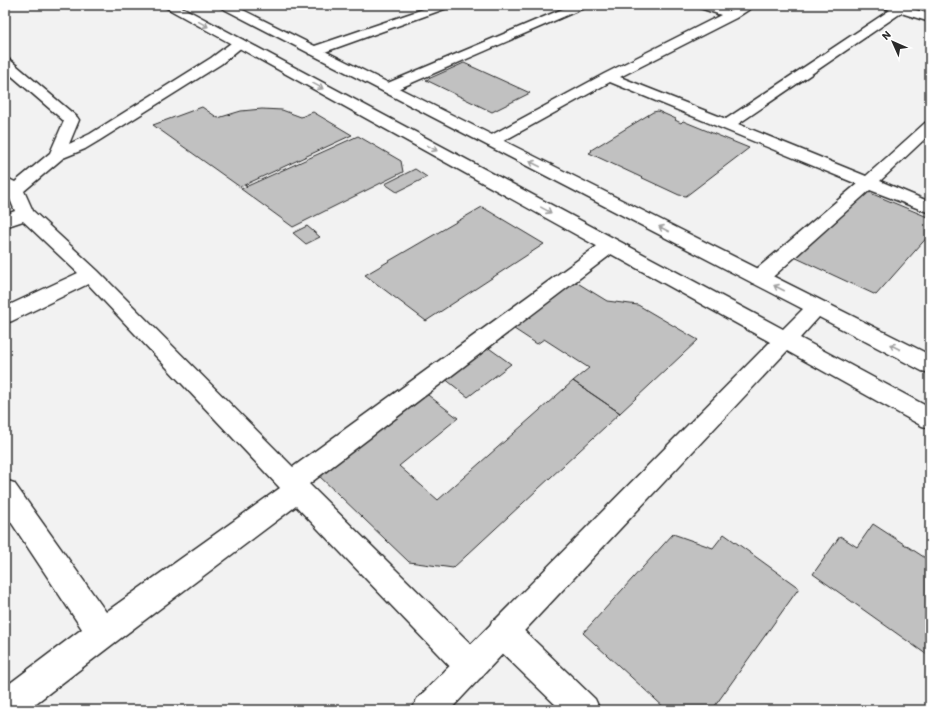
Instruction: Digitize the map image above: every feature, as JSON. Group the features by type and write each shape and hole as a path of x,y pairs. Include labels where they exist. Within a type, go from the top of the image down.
{"street":[{"path":"169,5 930,419"},
{"path":"224,5 930,365"},
{"path":"388,88 582,5"},
{"path":"701,5 732,15"},
{"path":"492,141 609,77 750,5"},
{"path":"884,5 903,7 930,18"},
{"path":"314,51 442,6"},
{"path":"727,126 903,7"},
{"path":"239,43 216,61 79,146 57,156 10,186 15,218 91,275 294,486 471,666"},
{"path":"5,63 72,120 57,156"},
{"path":"609,77 930,208"},
{"path":"760,278 930,126"},
{"path":"5,707 611,246"},
{"path":"5,316 91,275"},
{"path":"428,710 817,307"},
{"path":"7,497 102,633"},
{"path":"503,632 584,710"}],"building":[{"path":"464,63 530,93 492,112 426,80"},
{"path":"202,107 218,118 241,111 262,109 282,110 301,117 313,112 352,135 240,187 153,125"},
{"path":"658,111 676,119 675,120 681,123 683,121 749,148 686,196 679,195 589,153 592,151 591,150 653,112"},
{"path":"358,136 401,161 403,172 293,227 241,189"},
{"path":"415,169 427,177 397,192 385,184"},
{"path":"863,190 930,218 930,234 876,295 792,256"},
{"path":"482,207 544,244 426,321 365,275"},
{"path":"307,226 320,237 306,244 293,233"},
{"path":"571,279 607,301 638,305 698,340 620,413 573,381 589,368 544,339 537,344 508,325"},
{"path":"486,346 511,364 468,397 444,378"},
{"path":"573,381 620,413 453,568 409,562 316,473 424,392 458,418 399,466 438,500"},
{"path":"873,524 930,561 930,657 813,574 840,536 857,547"},
{"path":"673,534 713,548 724,534 799,588 712,710 667,710 583,633"}]}
